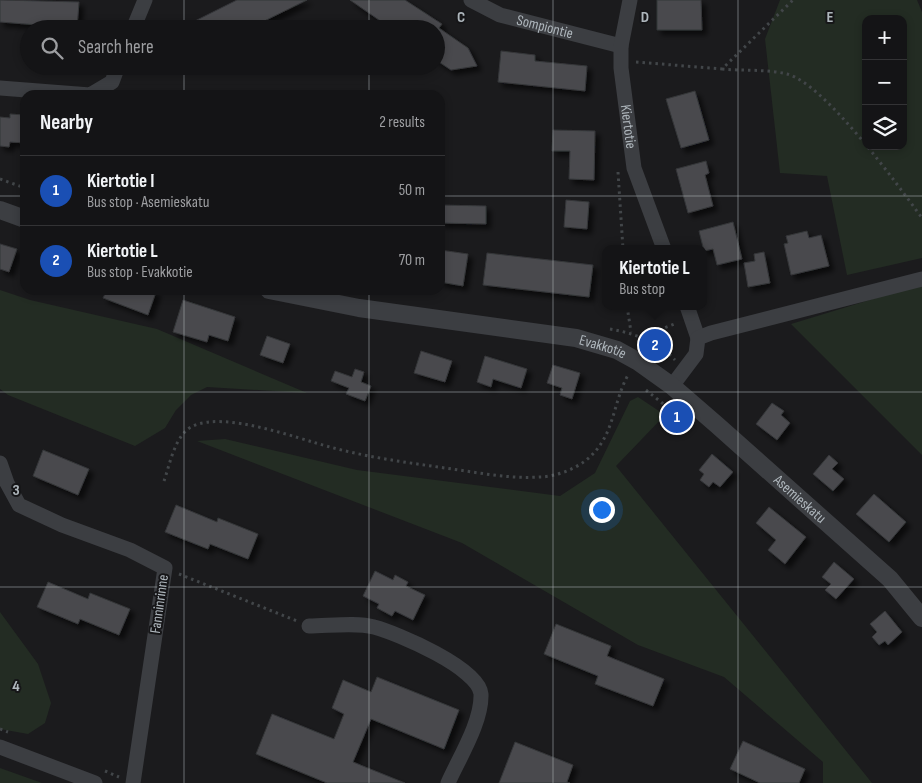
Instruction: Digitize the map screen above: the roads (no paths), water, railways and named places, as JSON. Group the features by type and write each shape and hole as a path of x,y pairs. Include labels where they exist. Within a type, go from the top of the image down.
{"street":[{"path":"137,20 145,0"},
{"name":"Sompiontie","path":"471,0 500,15 621,53"},
{"name":"Kiertotie","path":"630,0 621,53 634,168 663,245"},
{"path":"98,90 112,82 115,75"},
{"path":"0,88 26,90"},
{"path":"0,210 20,217"},
{"path":"698,338 710,333 922,279"},
{"name":"Evakkotie","path":"294,295 359,308 576,338 617,350 637,361 672,386"},
{"path":"672,386 696,354 698,338 689,312"},
{"name":"Asemieskatu","path":"672,386 890,579 922,618"},
{"name":"Fanninrinne","path":"0,463 7,483 19,505 62,525 130,550 165,568 133,783"},
{"path":"309,626 373,626 422,645 447,659 479,685 481,694 478,716 448,783"},
{"path":"0,747 95,783"}],"place":[{"name":"Kiertotie L","path":"655,345"},
{"name":"Kiertotie I","path":"677,417"}]}
